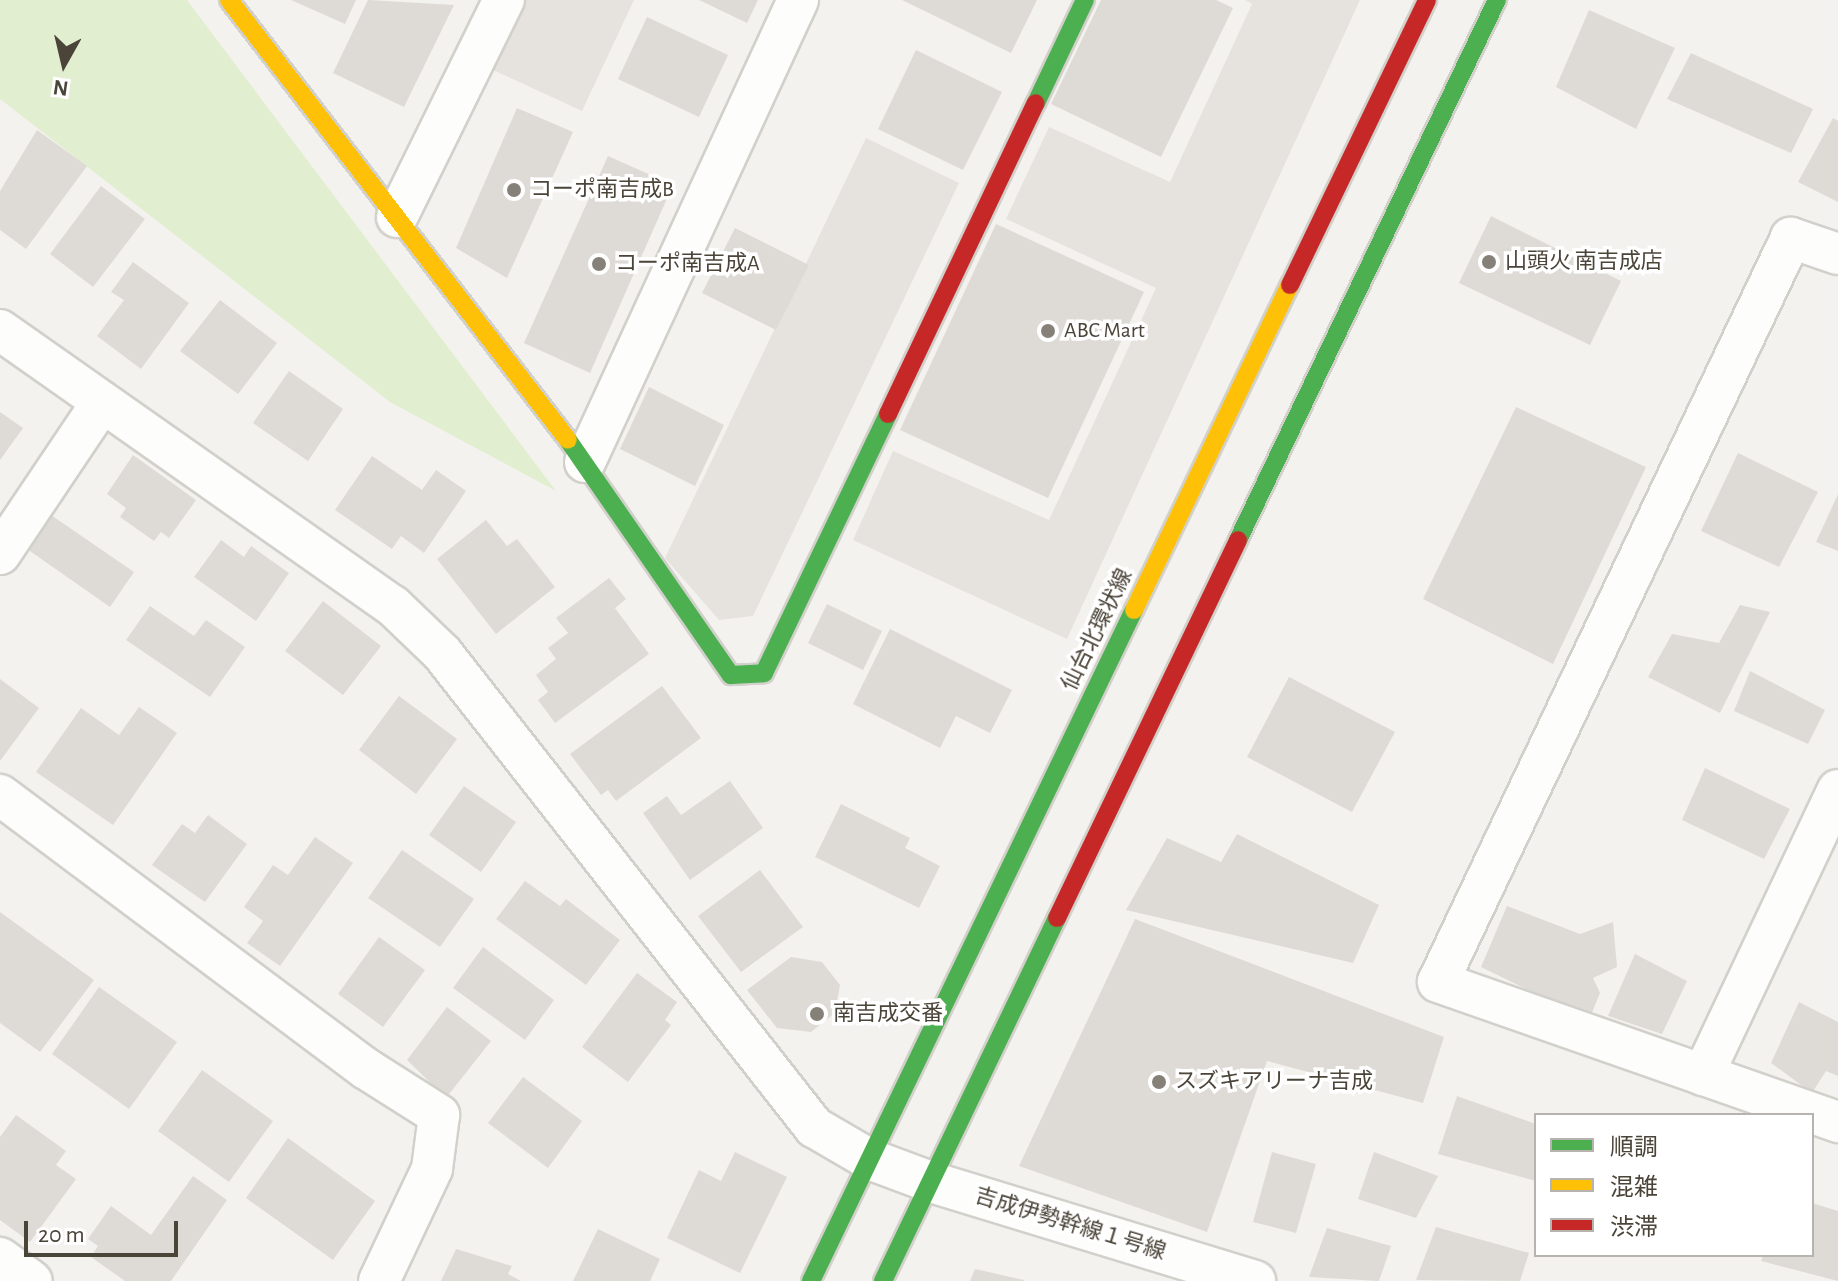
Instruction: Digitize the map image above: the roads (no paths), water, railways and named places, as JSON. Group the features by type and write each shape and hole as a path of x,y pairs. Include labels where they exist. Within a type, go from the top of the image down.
{"main road":[{"path":"229,0 585,462 731,675 764,673 1085,0"},
{"name":"仙台北環状線","path":"811,1281 1427,0"},
{"path":"883,1281 1497,0"}],"street":[{"path":"397,217 504,0"},
{"path":"585,462 798,0"},
{"path":"1812,1113 1438,982 1791,238 1838,254"},
{"name":"吉成伊勢幹線１号線","path":"0,330 100,405 393,606 442,653 814,1127 869,1159 931,1182 1255,1281"},
{"path":"0,554 100,405"},
{"path":"1703,1075 1838,790"},
{"path":"0,795 365,1068 439,1115 432,1169 379,1281"},
{"path":"1814,1114 1838,1122"},
{"path":"0,1258 32,1281"}],"place":[{"name":"コーポ南吉成B","path":"514,190"},
{"name":"山頭火 南吉成店","path":"1489,262"},
{"name":"コーポ南吉成A","path":"599,264"},
{"name":"ABC Mart","path":"1048,331"},
{"name":"南吉成交番","path":"817,1014"},
{"name":"スズキアリーナ吉成","path":"1159,1082"}]}
